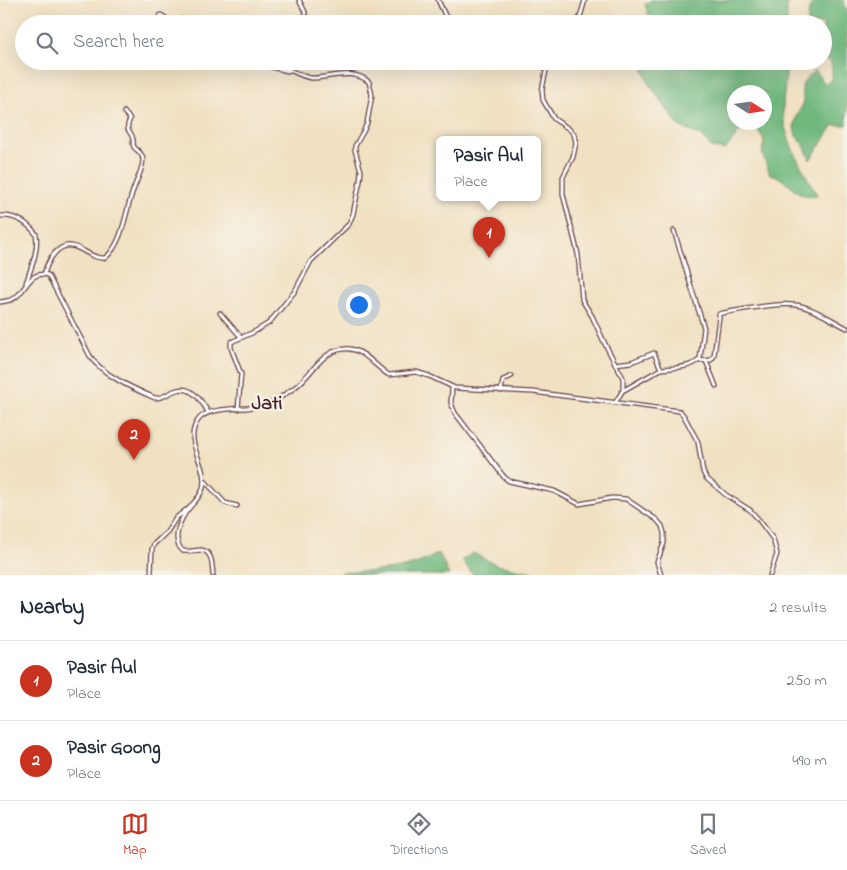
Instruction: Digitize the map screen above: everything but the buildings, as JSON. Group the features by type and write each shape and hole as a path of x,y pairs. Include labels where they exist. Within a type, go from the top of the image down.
{"street":[{"path":"299,0 305,15"},
{"path":"438,0 445,15"},
{"path":"581,15 585,0"},
{"path":"238,409 240,374 230,344 233,340 254,332 272,319 295,291 311,261 349,224 360,181 361,171 355,146 367,123 372,95 369,82 360,77 341,74 309,78 287,70"},
{"path":"546,70 542,90 543,100 556,121 574,134 576,143 573,157 563,177 562,194 578,254 582,300 623,378 623,390 615,404"},
{"path":"44,274 52,256 64,247 73,246 103,259 108,256 121,233 131,197 140,174 143,158 134,145 127,125 130,118 124,112"},
{"path":"0,216 16,218 30,227 36,234 34,258 25,286"},
{"path":"674,231 704,328 699,361"},
{"path":"0,302 14,299 34,276 44,274 49,277 87,351 98,366 155,398 179,389 191,391 200,399 208,412"},
{"path":"623,390 661,369 712,359 715,354 719,316 722,313 798,305 808,308 847,328"},
{"path":"220,314 240,337"},
{"path":"150,575 154,544 203,491 204,480 193,434 199,419 208,412 238,409 273,402 298,385 316,364 332,353 342,349 352,349 359,352 388,375 420,372 452,388 533,392 615,404 642,405 664,410 676,410 682,413 698,442 702,469 706,478 726,495 750,510 772,539 777,554 770,574"},
{"path":"615,364 631,362 654,353 661,369"},
{"path":"706,361 716,386"},
{"path":"501,391 503,380 512,376"},
{"path":"452,388 451,400 453,409 507,480 558,492 577,504 612,498 626,499 658,521 663,528 664,537 658,562 661,575"},
{"path":"204,480 224,503 237,506"},
{"path":"188,508 179,529 178,544 184,552 200,550 208,553 211,558 213,575"}],"green space":[{"path":"652,0 787,0 787,15 648,15 645,4"},
{"path":"814,0 843,0 847,10 847,125 834,125 810,160 804,145 796,136 794,127 796,117 804,102 802,88 807,77 816,71 826,84 832,79 832,15 808,15"},
{"path":"644,70 786,70 783,108 786,130 800,165 817,195 801,194 779,177 770,174 762,153 764,140 758,130 772,130 772,85 727,85 727,130 741,130 725,150 712,148 699,135 679,126 649,84"},
{"path":"439,553 449,575 339,575 341,572 379,571 404,567 416,564"},
{"path":"473,553 497,565 533,572 537,575 473,575 462,560"}],"place":[{"name":"Pasir Aul","path":"489,258"},
{"name":"Pasir Goong","path":"134,460"}],"district":[{"name":"Jati","path":"267,404"}]}
